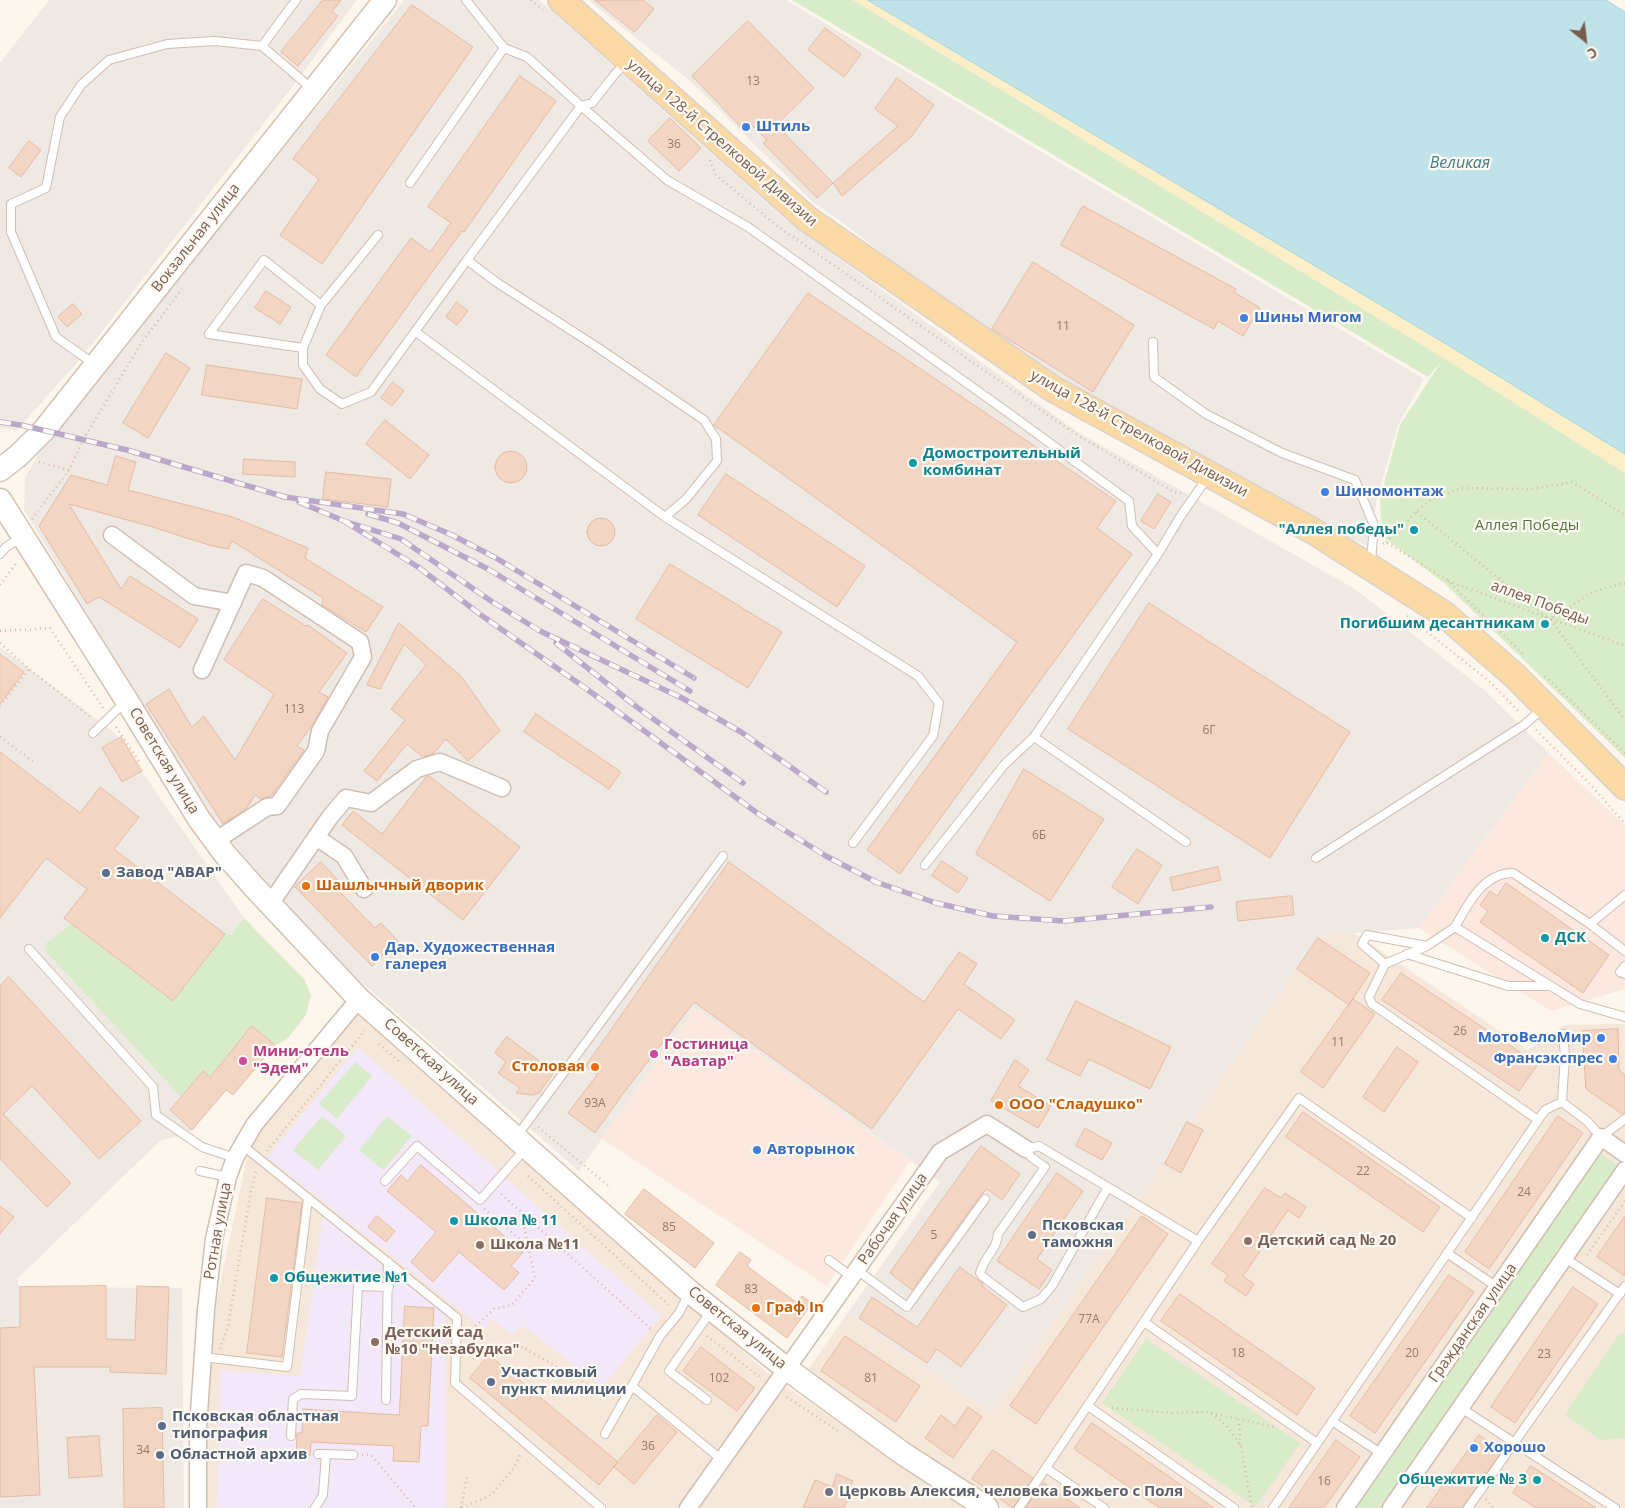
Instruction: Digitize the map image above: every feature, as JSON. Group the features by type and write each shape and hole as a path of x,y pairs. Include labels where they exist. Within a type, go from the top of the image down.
{"main road":[{"name":"улица 128-й Стрелковой Дивизии","path":"561,0 806,218 1053,389 1313,530 1444,614 1514,676 1625,787"}],"street":[{"name":"Вокзальная улица","path":"0,470 18,456 44,430 385,0"},
{"name":"Советская улица","path":"0,500 20,535 127,701 199,819 215,841 270,904 360,999 690,1292 787,1369 902,1454 987,1508"},
{"path":"112,535 194,596 233,603"},
{"path":"202,670 246,573 263,578 360,642 363,657 320,731 316,751 277,806 266,807 215,841"},
{"path":"270,904 316,837 346,798 372,803 417,769 440,762 502,788"},
{"path":"316,837 344,856 364,889"},
{"name":"Ротная улица","path":"198,1508 198,1428 210,1358 214,1239 228,1177 238,1151 254,1125 360,999"},
{"name":"Рабочая улица","path":"688,1508 940,1152 987,1124 1026,1149"},
{"path":"1601,1137 1625,1154"},
{"name":"Гражданская улица","path":"1345,1508 1601,1137"},
{"path":"1391,1508 1625,1170"}],"lane":[{"path":"262,46 296,0"},
{"path":"466,0 504,48 527,57 667,180 748,227 1129,501 1132,526 1158,554"},
{"path":"96,365 56,337 11,232 11,204 46,188 60,117 81,85 109,60 167,44 215,41 262,46 313,90"},
{"path":"410,183 504,48"},
{"path":"378,235 321,305 303,348 304,365 320,389 342,404 371,392 582,106 592,103 628,61"},
{"path":"303,348 208,334 264,260 321,305"},
{"path":"467,260 496,282 598,347 704,420 716,439 717,461 686,499 665,517"},
{"path":"416,332 665,517 918,676 939,703 933,736 853,843"},
{"path":"1153,342 1154,377 1206,414 1282,453 1355,480 1374,525 1371,566"},
{"path":"925,865 1004,765 1034,737 1210,474"},
{"path":"0,554 20,535"},
{"path":"93,733 127,701"},
{"path":"1316,858 1524,725 1545,706"},
{"path":"1034,737 1186,842"},
{"path":"385,1182 418,1146 480,1200 492,1186 521,1142 529,1119 723,856"},
{"path":"1538,1120 1372,1004 1369,997 1385,964 1427,946 1455,927 1488,880 1503,873 1513,873 1590,924 1625,951"},
{"path":"1590,924 1625,895"},
{"path":"1455,927 1580,1004 1625,1017"},
{"path":"1385,964 1362,944 1368,935 1427,946"},
{"path":"29,949 153,1087 156,1115 202,1147 238,1151 260,1159 457,1318 455,1383 601,1508"},
{"path":"1407,954 1508,986 1551,986"},
{"path":"1625,966 1620,972 1625,974"},
{"path":"1562,1102 1565,1055 1563,1034"},
{"path":"1019,1508 1198,1241 1298,1098 1472,1218"},
{"path":"1273,1508 1545,1110 1562,1102"},
{"path":"1562,1102 1587,1121 1601,1137 1625,1119"},
{"path":"1108,1187 1052,1286 1041,1299 1023,1307 982,1276 980,1273 982,1265 997,1243 998,1234 1045,1167 1031,1158 1026,1149 1039,1146 1108,1187 1198,1241"},
{"path":"200,1171 228,1177"},
{"path":"210,1358 287,1366 308,1198"},
{"path":"829,1260 907,1307 984,1199"},
{"path":"1447,1254 1497,1287"},
{"path":"1565,1258 1620,1294"},
{"path":"386,1400 388,1262"},
{"path":"291,1436 293,1398 301,1394 352,1396 358,1286 389,1287"},
{"path":"1468,1508 1625,1286"},
{"path":"605,1434 660,1336 679,1313 690,1292"},
{"path":"707,1400 669,1371 712,1309"},
{"path":"1144,1322 1317,1443"},
{"path":"632,1386 722,1460"},
{"path":"1088,1406 1234,1508"},
{"path":"1460,1408 1615,1508"},
{"path":"1332,1421 1382,1454"},
{"path":"315,1508 323,1495 322,1454 353,1455"},
{"path":"1046,1468 1104,1508"}],"path":[{"path":"0,585 18,563 20,535 69,470 83,440 142,342 183,288"},
{"path":"18,456 69,470"},
{"path":"1386,542 1432,499 1461,488 1532,489 1572,482 1625,515"},
{"path":"1416,512 1550,619 1625,720"},
{"name":"аллея Победы","path":"1447,580 1625,646"},
{"path":"1550,619 1593,592 1622,583 1625,584"},
{"path":"0,643 101,725"},
{"path":"0,706 30,669"},
{"path":"0,737 36,764"},
{"path":"1622,820 1625,824"},
{"path":"210,1358 228,1326 251,1192 260,1159 365,1030"},
{"path":"529,1119 611,1188"},
{"path":"492,1186 660,1336"},
{"path":"480,1200 485,1209 528,1246"},
{"path":"456,1343 494,1309 512,1305 535,1278 522,1213"},
{"path":"456,1343 522,1347 603,1394 620,1384 632,1386"},
{"path":"1088,1406 1172,1413 1209,1412 1307,1436"},
{"path":"1209,1412 1230,1430 1241,1446"},
{"path":"1239,1419 1241,1446 1252,1508"},
{"path":"461,1508 491,1495 514,1468 526,1444"},
{"path":"353,1455 371,1455 416,1508"},
{"path":"461,1508 467,1477"}],"shaded area":[{"path":"49,0 357,0 299,78 83,356 17,430 0,428 0,63"},
{"path":"404,0 539,0 786,220 1076,431 1355,589 1483,689 1549,753 1419,928 1319,936 992,1412 847,1314 940,1182 695,1008 579,1171 323,949 220,828 125,677 24,510 25,478 42,447"},
{"path":"588,0 786,0 1424,379 1398,425 1377,498 1369,547 1091,397 968,320 838,219 814,203 689,80"},
{"path":"0,647 114,732 244,918 231,935 225,934 173,1001 72,924 47,953 181,1097 170,1111 192,1130 177,1137 161,1140 17,1279 20,1287 182,1288 184,1508 0,1508"},
{"path":"1549,753 1625,826 1625,989 1551,1011 1419,928"},
{"path":"1354,933 1528,1050 1564,1025 1625,1024 1625,1508 1004,1508 805,1374 847,1314 992,1412 1319,935"},
{"name":"Авторынок","path":"695,1008 910,1161 827,1286 602,1139"},
{"path":"362,1009 772,1377 682,1508 206,1508 205,1447 216,1304 249,1148 285,1095"},
{"name":"Школа №11","path":"358,1047 661,1316 602,1387 522,1325 512,1335 492,1319 484,1329 267,1157"},
{"name":"Детский сад №10 \"Незабудка\"","path":"323,1217 381,1264 385,1272 392,1272 445,1313 445,1508 217,1508 220,1370 300,1376"},
{"path":"784,1385 965,1508 694,1508"}],"green space":[{"name":"Аллея Победы","path":"792,0 853,0 1444,358 1625,473 1625,758 1444,583 1382,536 1380,499 1400,425 1441,362 1428,377"},
{"path":"244,918 304,979 311,995 306,1015 287,1039 275,1045 252,1026 210,1077 203,1071 181,1097 47,953 45,944 72,924 173,1001 225,934 231,935"},
{"path":"355,1062 372,1076 337,1119 319,1104"},
{"path":"322,1116 346,1136 318,1170 293,1150"},
{"path":"387,1116 412,1136 383,1170 359,1150"},
{"path":"1598,1152 1620,1167 1384,1508 1352,1508"},
{"path":"1620,1333 1625,1333 1625,1438 1600,1440 1565,1414"},
{"path":"1146,1339 1300,1443 1256,1507 1102,1403"}],"sand":[{"path":"853,0 868,0 1448,345 1625,454 1625,473 1444,358"}],"water":[{"name":"Великая","path":"868,0 1606,0 1625,12 1625,454 1448,345"}],"building":[{"path":"323,0 341,0 332,12 338,16 298,66 281,52"},
{"path":"595,0 643,0 654,9 635,32"},
{"path":"412,5 473,47 322,264 280,235 319,179 293,159"},
{"path":"748,21 814,88 776,125 833,183 817,198 763,143 767,140 749,122 743,129 692,76"},
{"path":"825,28 861,54 844,77 808,50"},
{"path":"520,76 556,101 464,232 462,231 356,377 326,355 411,238 430,252 451,223 428,207"},
{"path":"897,78 934,105 911,137 842,196 833,183 898,126 875,109"},
{"path":"670,118 701,148 679,171 648,141"},
{"path":"29,141 41,150 21,177 9,168"},
{"path":"1083,206 1236,289 1234,292 1260,308 1243,336 1218,321 1214,329 1061,245"},
{"path":"1033,262 1134,325 1093,392 992,329"},
{"path":"266,291 291,307 280,324 255,308"},
{"name":"Домостроительный комбинат","path":"808,293 1116,501 1097,528 1132,554 900,874 867,850 1017,642 714,425"},
{"path":"457,302 468,311 457,325 446,317"},
{"path":"73,304 82,314 67,327 58,317"},
{"path":"166,353 190,368 148,438 123,423"},
{"path":"207,365 302,379 297,409 202,395"},
{"path":"393,382 404,391 392,406 381,398"},
{"path":"385,420 429,455 410,479 366,444"},
{"path":"511,451 517,452 522,456 526,461 526,473 522,478 517,482 511,483 505,482 500,478 496,473 495,467 496,461 500,456 505,452"},
{"path":"116,456 136,462 128,490 233,517 308,548 305,558 383,607 366,632 322,605 323,598 232,541 228,549 212,546 69,504 121,589 130,576 198,619 180,648 99,597 87,604 39,526 71,475 107,485"},
{"path":"244,459 295,462 295,477 243,474"},
{"path":"326,472 391,479 388,507 323,499"},
{"path":"726,474 865,566 837,607 698,515"},
{"path":"1158,494 1171,502 1154,529 1141,521"},
{"path":"601,518 611,522 615,532 611,542 601,546 591,542 587,532 591,522"},
{"path":"670,564 782,632 748,688 636,619"},
{"path":"263,599 306,626 308,625 347,653 319,692 328,697 311,727 297,746 304,750 271,796 261,799 255,795 246,809 223,824 146,704 169,689 192,727 204,716 235,760 274,694 224,660"},
{"path":"1149,603 1350,732 1270,858 1068,729"},
{"path":"399,623 461,676 500,731 468,761 446,739 434,753 423,757 407,744 377,781 364,771 405,720 391,709 426,665 404,644 380,689 367,685"},
{"path":"0,654 24,672 0,704"},
{"path":"536,714 621,772 609,789 524,732"},
{"path":"121,737 142,771 122,782 102,748"},
{"name":"Завод \"АВАР\"","path":"0,752 80,813 100,787 139,817 114,849 225,934 173,1001 64,918 87,889 46,858 0,918"},
{"path":"1024,769 1104,819 1050,901 976,854"},
{"path":"429,776 520,847 463,920 342,825 353,811 382,834 426,777"},
{"path":"1137,849 1162,865 1138,904 1112,887"},
{"path":"942,861 968,878 958,893 932,876"},
{"path":"321,862 339,881 334,886 375,928 381,923 398,941 372,966 295,887"},
{"path":"729,862 924,1002 959,952 977,964 964,984 1015,1020 1001,1039 958,1009 872,1129 694,1002 595,1133 568,1113 597,1075 586,1066"},
{"path":"1218,867 1221,880 1173,891 1170,878"},
{"name":"ДСК","path":"1506,883 1609,955 1583,993 1480,922 1488,911 1480,905 1490,891 1497,896"},
{"path":"1292,896 1294,915 1238,921 1236,902"},
{"path":"1318,938 1370,973 1349,1005 1297,969"},
{"path":"1401,973 1538,1064 1519,1091 1382,1000"},
{"path":"9,977 141,1121 99,1159 32,1086 3,1114 71,1183 47,1207 0,1159 0,986"},
{"path":"1353,999 1375,1014 1323,1088 1301,1072"},
{"path":"1076,1001 1171,1047 1150,1089 1089,1059 1080,1076 1047,1060"},
{"path":"252,1026 275,1045 233,1095 226,1090 192,1130 170,1110 203,1071 210,1077"},
{"path":"1618,1029 1619,1070 1625,1075 1625,1113 1622,1114 1586,1089 1582,1031"},
{"path":"507,1037 554,1072 539,1093 532,1095 516,1093 520,1088 498,1073 506,1062 495,1053"},
{"path":"1397,1047 1418,1062 1384,1112 1363,1097"},
{"path":"1015,1060 1029,1070 1018,1086 1051,1106 1038,1128 991,1101"},
{"path":"1303,1112 1440,1207 1423,1232 1286,1137"},
{"path":"1558,1116 1583,1133 1489,1269 1465,1252"},
{"path":"1187,1122 1203,1130 1181,1173 1165,1164"},
{"path":"1085,1128 1112,1143 1102,1160 1076,1146"},
{"path":"981,1146 1020,1174 1002,1200 987,1189 980,1196 912,1290 890,1273"},
{"name":"Школа № 11","path":"421,1165 523,1252 511,1266 519,1273 504,1290 459,1252 433,1282 411,1262 436,1232 387,1191 401,1175 407,1181"},
{"path":"1057,1173 1083,1191 1037,1259 1052,1270 1039,1289 997,1261"},
{"name":"Детский сад № 20","path":"1265,1188 1281,1198 1285,1193 1306,1207 1299,1218 1288,1210 1243,1276 1254,1284 1246,1296 1224,1281 1228,1275 1212,1264"},
{"path":"644,1189 714,1243 695,1268 625,1214"},
{"name":"Общежитие №1","path":"267,1198 302,1203 282,1357 247,1353"},
{"path":"0,1206 14,1217 0,1234"},
{"path":"377,1216 395,1231 386,1242 368,1227"},
{"path":"1142,1216 1168,1234 1036,1424 1010,1406"},
{"path":"1625,1216 1625,1276 1597,1257"},
{"path":"740,1252 751,1260 747,1266 797,1303 802,1296 812,1303 787,1338 716,1285"},
{"path":"960,1267 1007,1305 961,1367 937,1349 927,1363 859,1318 872,1297 917,1327"},
{"path":"1449,1275 1474,1292 1375,1433 1350,1416"},
{"path":"106,1286 106,1339 135,1340 137,1286 169,1287 166,1374 110,1372 110,1367 34,1367 40,1495 0,1497 0,1328 20,1327 20,1287"},
{"path":"1573,1287 1598,1304 1515,1423 1491,1407"},
{"path":"1180,1294 1315,1388 1297,1415 1161,1321"},
{"path":"405,1306 434,1308 428,1426 421,1426 419,1462 393,1461 394,1446 311,1442 310,1456 296,1455 297,1433 302,1433 303,1409 399,1415"},
{"path":"845,1336 920,1386 896,1422 821,1371"},
{"path":"701,1347 755,1388 737,1411 683,1371"},
{"path":"489,1355 618,1462 599,1485 470,1378"},
{"path":"968,1407 982,1417 953,1458 925,1438 941,1415 955,1426"},
{"path":"162,1408 164,1508 124,1508 123,1409"},
{"path":"657,1415 677,1432 634,1484 614,1467"},
{"path":"1092,1423 1214,1508 1159,1508 1074,1449"},
{"path":"1479,1435 1502,1451 1462,1508 1427,1508"},
{"path":"99,1436 102,1476 69,1478 67,1438"},
{"path":"1336,1440 1360,1457 1324,1508 1289,1508"},
{"path":"993,1450 1033,1478 1013,1508 972,1479"},
{"name":"Общежитие № 3","path":"1531,1466 1596,1508 1536,1508 1513,1493"},
{"name":"Церковь Алексия, человека Божьего с Поля","path":"837,1474 853,1481 845,1497 847,1501 844,1508 803,1508 815,1480 832,1487"},
{"path":"1044,1483 1080,1508 1026,1508"}],"railway":[{"path":"0,422 21,425 127,450 285,497 403,514 452,535 496,558 694,678"},
{"path":"299,502 344,521 401,539 491,601 540,631 682,698 741,732 826,792"},
{"path":"368,514 398,523 488,569 690,691"},
{"path":"344,521 418,567 481,615 760,815 826,856 876,882 936,903 993,916 1064,921 1211,907"},
{"path":"556,643 638,708 743,783"}],"place":[{"name":"Штиль","path":"746,127"},
{"name":"Шины Мигом","path":"1244,318"},
{"name":"Домостроительный комбинат","path":"913,463"},
{"name":"Шиномонтаж","path":"1325,492"},
{"name":"\"Аллея победы\"","path":"1414,530"},
{"name":"Погибшим десантникам","path":"1545,624"},
{"name":"Завод \"АВАР\"","path":"106,873"},
{"name":"Шашлычный дворик","path":"306,886"},
{"name":"ДСК","path":"1545,938"},
{"name":"Дар. Художественная галерея","path":"375,957"},
{"name":"МотоВелоМир","path":"1601,1038"},
{"name":"Гостиница \"Аватар\"","path":"654,1054"},
{"name":"Франсэкспрес","path":"1613,1059"},
{"name":"Мини-отель \"Эдем\"","path":"243,1061"},
{"name":"Столовая","path":"595,1067"},
{"name":"ООО \"Сладушко\"","path":"999,1105"},
{"name":"Авторынок","path":"757,1150"},
{"name":"Школа № 11","path":"454,1221"},
{"name":"Псковская таможня","path":"1032,1235"},
{"name":"Детский сад № 20","path":"1248,1241"},
{"name":"Школа №11","path":"480,1245"},
{"name":"Общежитие №1","path":"274,1278"},
{"name":"Граф In","path":"756,1308"},
{"name":"Детский сад №10 \"Незабудка\"","path":"375,1342"},
{"name":"Участковый пункт милиции","path":"491,1382"},
{"name":"Псковская областная типография","path":"162,1426"},
{"name":"Хорошо","path":"1474,1448"},
{"name":"Областной архив","path":"160,1455"},
{"name":"Общежитие № 3","path":"1537,1480"},
{"name":"Церковь Алексия, человека Божьего с Поля","path":"829,1492"}]}
